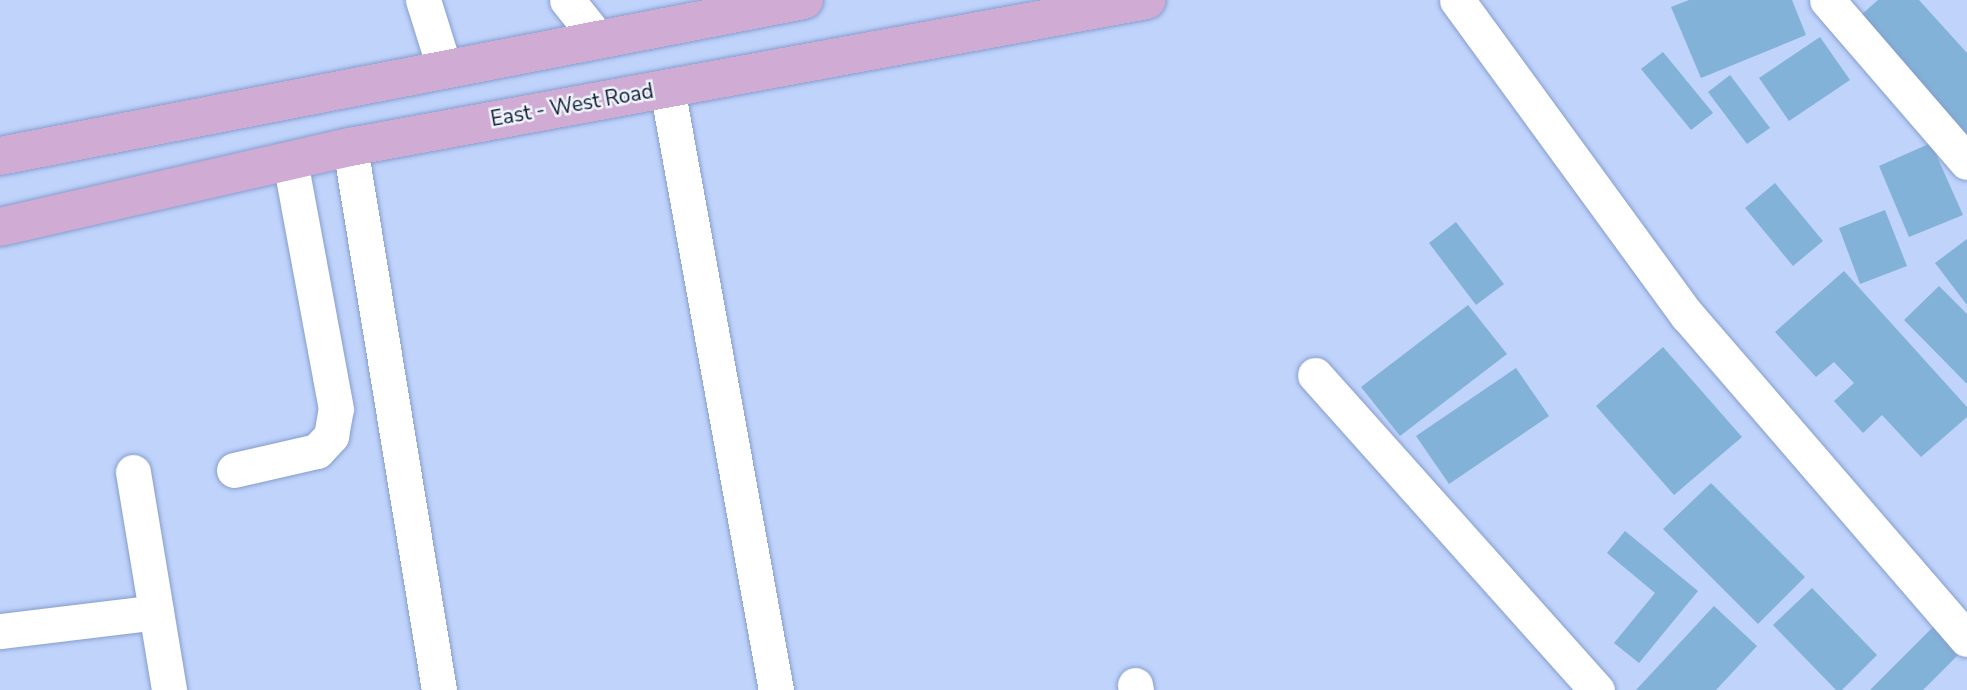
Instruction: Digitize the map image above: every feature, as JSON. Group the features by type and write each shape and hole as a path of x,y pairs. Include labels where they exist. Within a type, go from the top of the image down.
{"main road":[{"path":"0,156 804,0"},
{"name":"East - West Road","path":"0,227 350,147 1147,0"}],"street":[{"path":"423,0 445,70"},
{"path":"567,0 599,40"},
{"path":"1457,0 1687,316 1967,639"},
{"path":"1827,0 1967,162"},
{"path":"667,88 776,690"},
{"path":"350,147 439,690"},
{"path":"234,471 317,451 331,436 335,409 290,160"},
{"path":"1315,375 1597,690"},
{"path":"134,472 169,690"},
{"path":"0,631 156,612"}],"building":[{"path":"1689,0 1792,0 1806,35 1701,78 1671,7"},
{"path":"1878,0 1919,0 1967,53 1967,134 1860,16"},
{"path":"1820,37 1850,80 1789,121 1759,78"},
{"path":"1663,52 1713,113 1691,130 1641,69"},
{"path":"1730,75 1770,128 1747,144 1708,92"},
{"path":"1931,143 1963,215 1909,237 1879,166"},
{"path":"1775,183 1823,241 1793,266 1745,208"},
{"path":"1885,210 1907,266 1860,284 1839,228"},
{"path":"1456,222 1504,284 1476,305 1429,243"},
{"path":"1967,239 1967,305 1935,263"},
{"path":"1844,271 1967,407 1967,417 1921,457 1882,415 1863,433 1834,401 1854,383 1834,362 1816,377 1775,332"},
{"path":"1939,286 1967,314 1967,384 1904,320"},
{"path":"1468,305 1507,354 1400,436 1361,387"},
{"path":"1663,347 1742,437 1674,495 1596,406"},
{"path":"1516,368 1549,416 1449,484 1416,436"},
{"path":"1711,483 1805,577 1758,624 1663,529"},
{"path":"1625,531 1698,591 1639,663 1614,643 1655,593 1607,553"},
{"path":"1812,588 1877,655 1842,690 1836,690 1773,625"},
{"path":"1714,606 1757,646 1716,690 1636,690"},
{"path":"1933,627 1959,654 1923,690 1870,690"}]}
